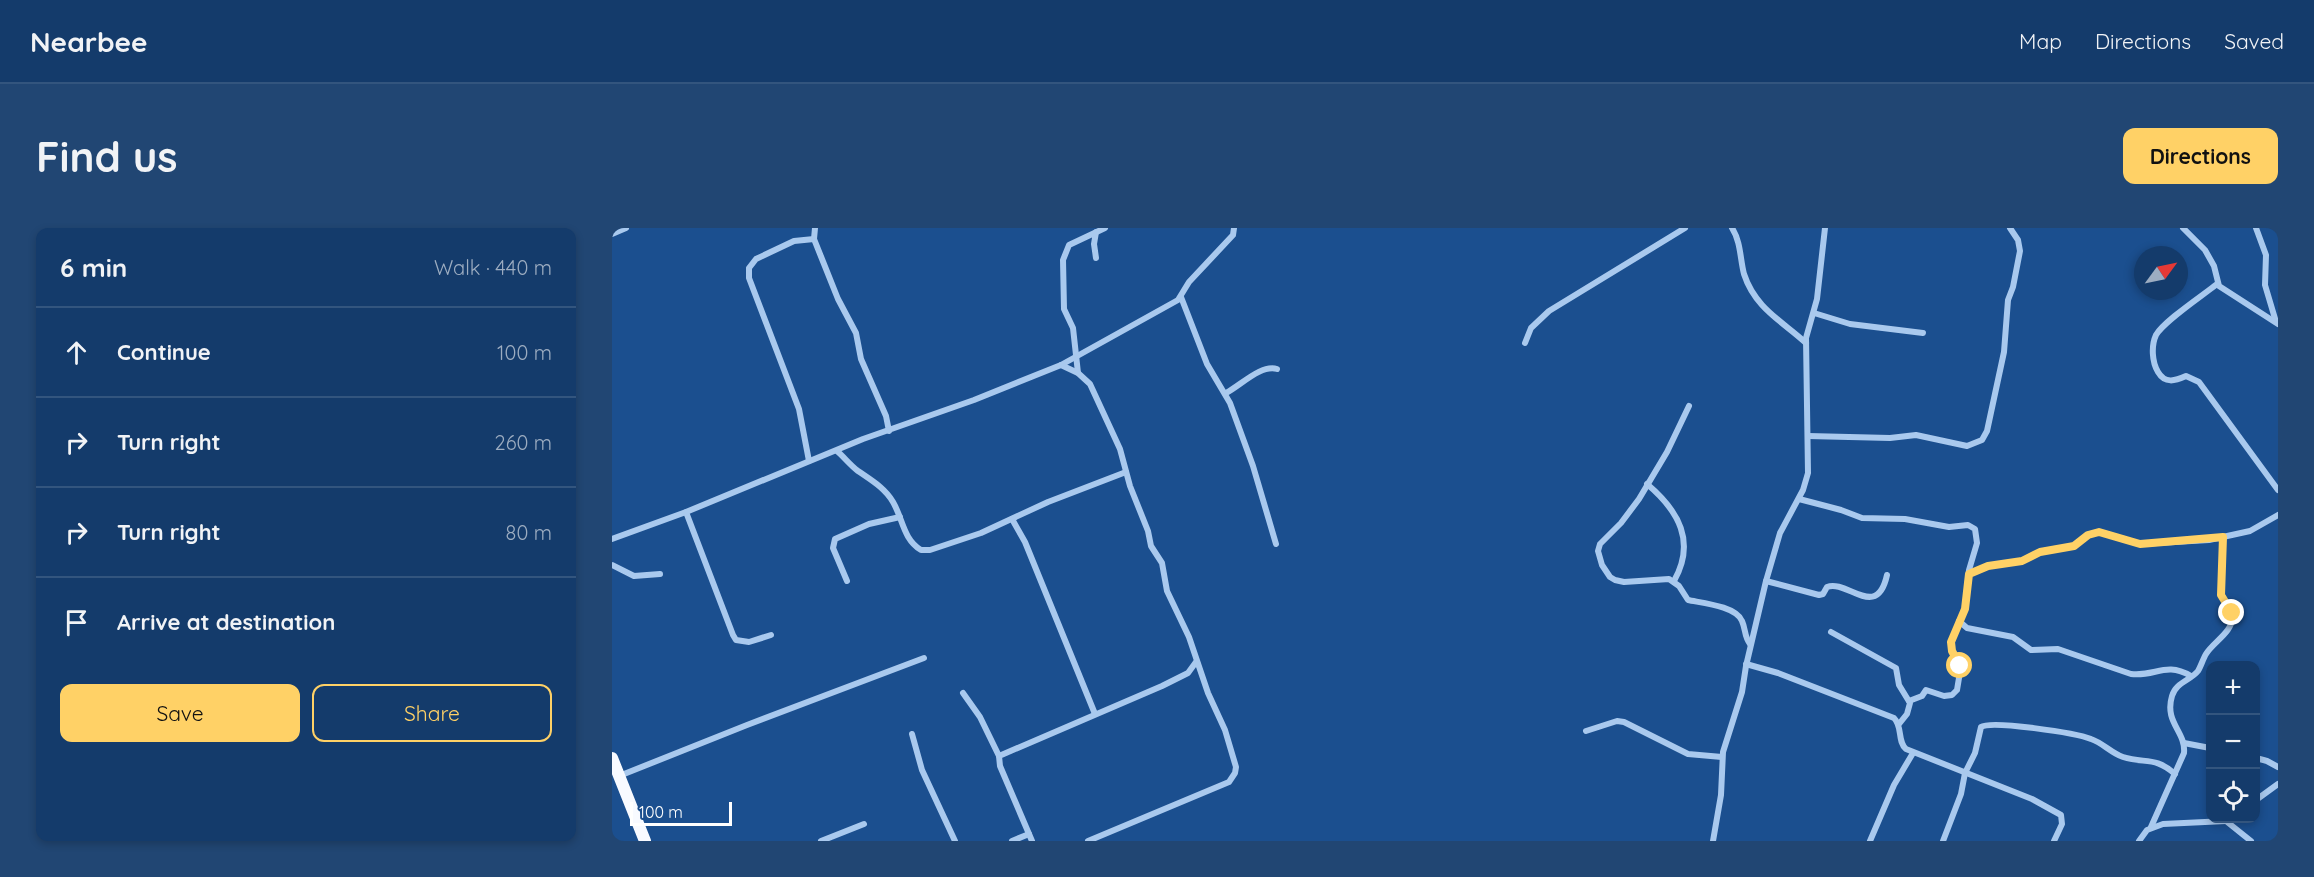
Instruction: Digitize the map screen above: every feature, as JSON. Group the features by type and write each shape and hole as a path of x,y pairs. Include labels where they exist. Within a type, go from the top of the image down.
{"highway":[{"path":"612,758 645,841"}],"street":[{"path":"612,234 626,228"},
{"path":"815,228 814,239 838,299 856,333 861,359 886,416 889,431"},
{"path":"1078,374 1073,328 1064,309 1063,260 1069,245 1105,228"},
{"path":"612,539 1062,365 1181,297 1189,282 1233,235 1234,228"},
{"path":"1525,344 1531,328 1549,311 1685,228"},
{"path":"1732,228 1737,239 1745,275 1761,305 1806,343"},
{"path":"1713,841 1721,795 1722,757 1725,742 1740,700 1750,644 1766,581 1780,533 1799,499 1808,473 1806,343 1814,313 1825,228"},
{"path":"1808,436 1890,438 1916,435 1967,446 1982,440 1987,431 2004,352 2008,300 2019,258 2018,240 2010,228"},
{"path":"2183,228 2205,250 2216,272 2217,284 2237,300 2277,323"},
{"path":"2256,228 2266,255 2265,285 2277,323"},
{"path":"1096,232 1094,244 1096,258"},
{"path":"809,461 799,409 754,293 748,271 752,261 766,254 794,241 814,239"},
{"path":"2217,284 2161,330 2154,343 2154,362 2160,375 2166,380 2173,381 2186,376 2199,382 2278,490"},
{"path":"1181,297 1207,364 1226,393 1253,466 1276,544"},
{"path":"1814,313 1850,324 1890,331 1923,333"},
{"path":"1062,365 1090,384 1120,449 1153,551 1161,561 1167,591 1189,637 1196,662 1225,730 1236,767 1233,778 1194,798 1088,841"},
{"path":"1226,393 1260,372 1272,368 1277,369"},
{"path":"1689,406 1668,452 1628,513 1600,544 1599,558 1610,577 1615,580 1624,582 1662,579 1674,582 1688,600 1713,604 1736,614 1743,622 1745,637 1750,644"},
{"path":"837,451 888,494 910,541 921,550 930,550 975,536 1058,498 1126,472"},
{"path":"1647,484 1661,496 1683,532 1685,541 1682,565 1674,582"},
{"path":"1799,499 1862,518 1905,519 1949,527 1971,526 1978,538 1969,574 1965,609 1951,642 1952,651 1960,666 1956,692 1944,696 1927,690 1921,697 1909,701"},
{"path":"686,512 736,640 749,642 771,635"},
{"path":"1969,574 1988,566 2022,561 2040,552 2074,546 2094,532 2140,544 2223,537 2250,531 2278,515"},
{"path":"847,581 833,548 835,539 869,524 900,516"},
{"path":"1012,519 1025,542 1095,714"},
{"path":"2151,827 2184,753 2184,743 2172,722 2171,700 2179,685 2198,671 2209,649 2231,623 2232,613 2222,598 2221,592 2223,537"},
{"path":"612,565 634,576 660,574"},
{"path":"1766,581 1819,595 1823,594 1827,587 1833,585 1866,597 1872,596 1883,588 1887,575"},
{"path":"1959,621 1967,628 2013,637 2031,650 2058,650 2131,674 2139,675 2175,668 2191,676"},
{"path":"1831,632 1894,666 1899,685 1909,701 1907,714 1899,724"},
{"path":"619,776 747,724 924,658"},
{"path":"999,756 1162,686 1188,672 1196,662"},
{"path":"1746,664 1778,673 1890,716 1899,724 1902,746 1913,753 2032,799 2061,815 2062,824 2054,841"},
{"path":"963,693 980,717 999,756 1000,766 1032,841"},
{"path":"1586,731 1617,721 1624,722 1688,753 1722,757"},
{"path":"1943,841 1961,794 1965,773 1975,753 1981,727 1985,724 2089,738 2123,757 2158,763 2175,774"},
{"path":"912,734 922,770 955,841"},
{"path":"2184,743 2206,747"},
{"path":"1870,841 1894,785 1913,753"},
{"path":"2260,759 2278,767"},
{"path":"2260,797 2278,784"},
{"path":"2139,841 2143,833 2151,827 2206,821"},
{"path":"2232,823 2251,841"},
{"path":"821,841 864,824"},
{"path":"1012,841 1029,834"}],"route":[{"path":"1960,666 1952,651 1951,642 1965,609 1969,574 1988,566 2022,561 2040,552 2074,546 2094,532 2140,544 2209,540 2223,537 2221,595 2232,613"}]}
